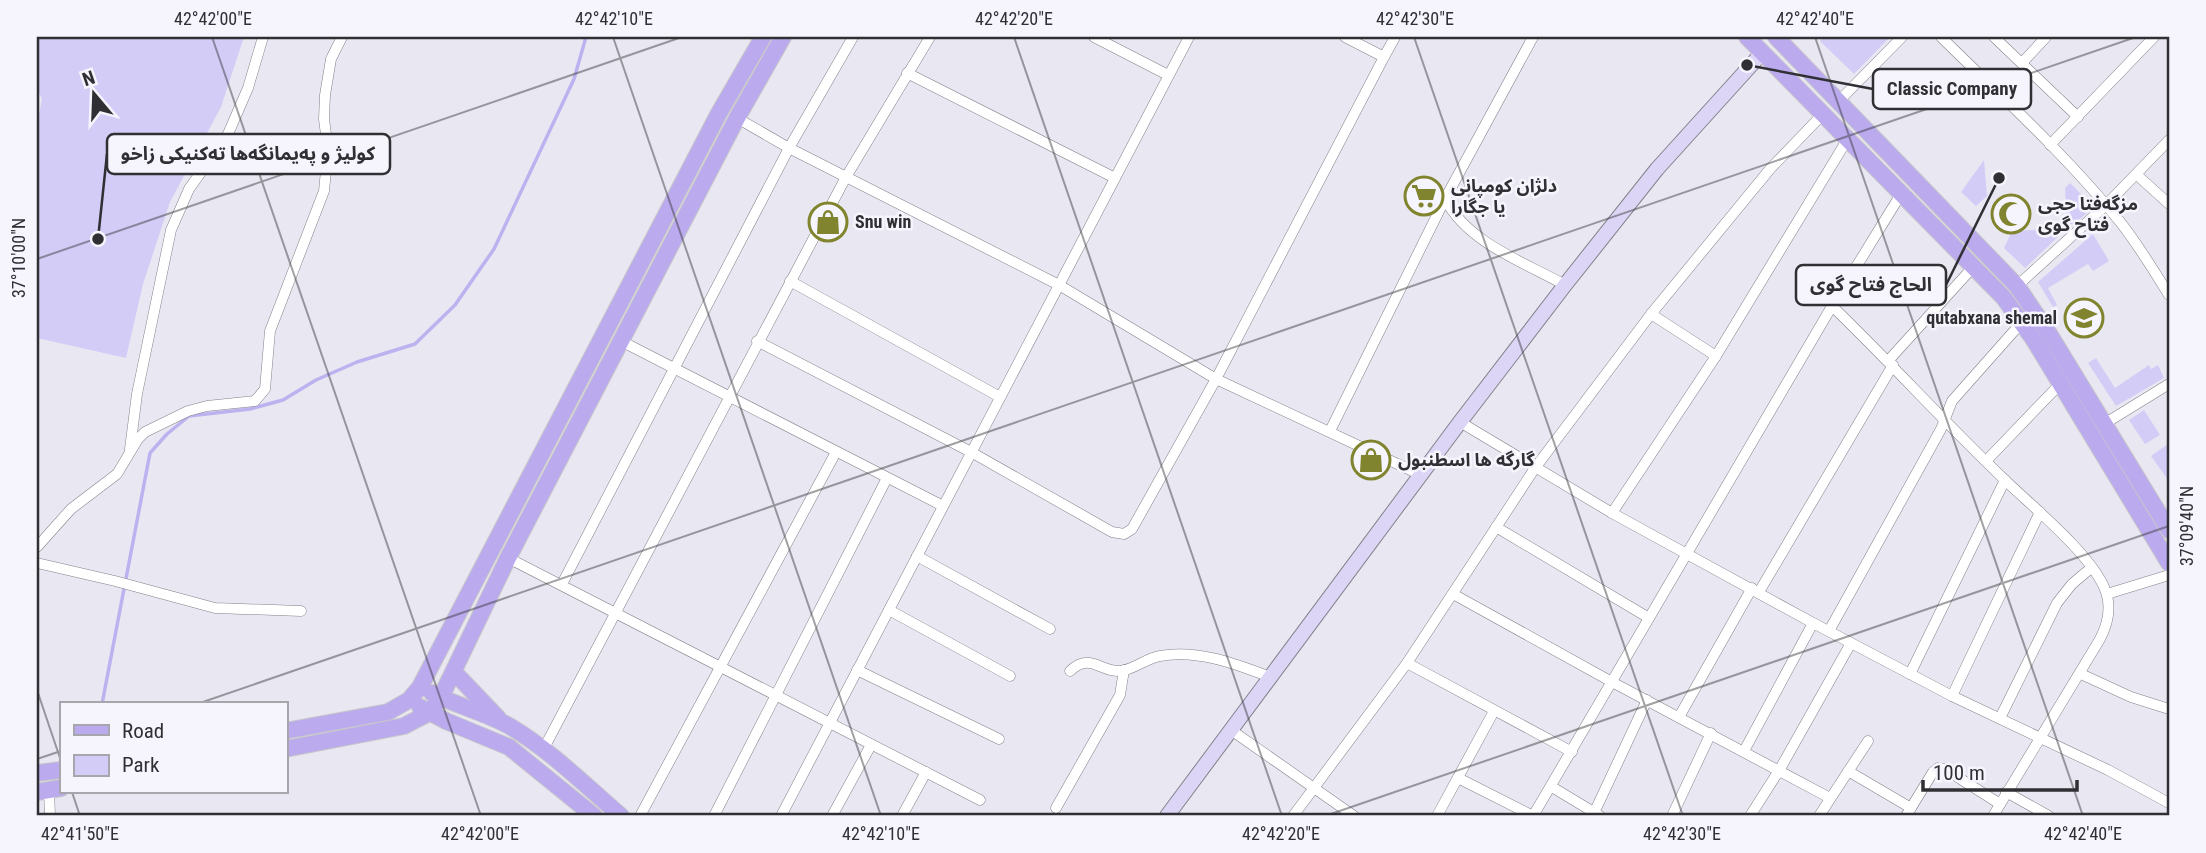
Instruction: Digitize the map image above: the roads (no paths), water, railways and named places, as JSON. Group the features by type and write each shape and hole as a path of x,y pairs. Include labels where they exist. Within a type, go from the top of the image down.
{"main road":[{"path":"287,731 380,715 400,707 420,687 719,113 763,37"},
{"path":"287,749 391,730 413,723 429,713 441,697 508,558 737,118 783,37"},
{"path":"1747,37 2004,298 2022,322 2169,563"},
{"path":"1776,37 2017,286 2043,323 2169,530"},
{"path":"1872,164 1884,151"},
{"path":"454,672 502,722 543,750 621,816"},
{"path":"420,687 502,722"},
{"path":"409,700 429,713 491,738 520,755 594,816"},
{"path":"491,738 502,722"},
{"path":"37,774 60,770"}],"street":[{"path":"129,457 137,394 171,230 190,189 228,134 248,88 263,37"},
{"path":"37,547 71,509 117,474 145,432 171,418 207,406 250,402 263,394 270,331 324,191 328,150 324,119 325,95 331,59 342,37"},
{"path":"562,584 789,148 853,37"},
{"path":"543,750 846,177 930,37"},
{"path":"1094,37 1168,75"},
{"path":"780,816 1189,37"},
{"path":"1345,37 1384,57"},
{"path":"757,341 971,452 1112,532 1124,534 1132,529 1216,379 1395,37"},
{"path":"1330,431 1445,199 1533,37"},
{"path":"1838,102 1902,37"},
{"path":"1941,37 2106,205 2169,295"},
{"path":"1994,37 2078,117"},
{"path":"2022,62 2046,37"},
{"path":"2050,145 2154,37"},
{"path":"1167,816 1565,285 1657,169 1762,53"},
{"path":"907,73 1115,178"},
{"path":"1293,816 1407,663 1535,468 1651,314 1770,169 1822,115"},
{"path":"737,118 789,148 1059,285 1216,379 1421,475"},
{"path":"1612,513 1716,355 1847,140"},
{"path":"2017,286 2106,205 2169,140"},
{"path":"2137,175 2169,204"},
{"path":"1458,778 1533,816 1685,554 1901,194"},
{"path":"1445,199 1457,219 1477,237 1565,285"},
{"path":"1679,717 1890,363 1975,266"},
{"path":"790,282 1000,397"},
{"path":"1832,306 2040,512 2091,568 2106,594 2109,607 2105,629 2081,674 1993,816"},
{"path":"1651,314 1716,355"},
{"path":"1829,631 1945,418 1951,401 2022,322"},
{"path":"621,341 943,506"},
{"path":"1986,460 2060,384"},
{"path":"2104,424 2169,384"},
{"path":"1460,422 1612,513 1813,623 1952,696 2108,770 2169,803"},
{"path":"640,816 836,452"},
{"path":"714,816 887,478"},
{"path":"1910,674 2005,480"},
{"path":"1952,696 2040,512"},
{"path":"1496,527 1649,618"},
{"path":"917,556 1050,629"},
{"path":"508,558 980,800"},
{"path":"37,563 215,608 301,611"},
{"path":"2000,719 2057,603 2072,584 2091,568"},
{"path":"2106,594 2169,575"},
{"path":"1453,594 1830,798"},
{"path":"888,610 1010,676"},
{"path":"1744,751 1813,623"},
{"path":"1751,816 1851,643"},
{"path":"1070,671 1079,664 1089,662 1113,670 1125,670 1151,658 1181,654 1224,661 1270,677"},
{"path":"1407,663 1572,752"},
{"path":"857,670 999,739"},
{"path":"1056,808 1120,695 1125,670"},
{"path":"2081,674 2131,697 2169,709"},
{"path":"1552,787 1597,814 1647,700"},
{"path":"1437,816 1494,712"},
{"path":"1231,730 1354,816"},
{"path":"1672,816 1711,733"},
{"path":"1819,816 1868,741"},
{"path":"832,816 871,744"},
{"path":"1848,771 1909,812 1935,770 1942,767 2000,804"},
{"path":"902,816 926,772"},
{"path":"49,790 50,816"},
{"path":"2006,792 2049,816"}],"waterway":[{"path":"102,702 150,453 189,416 250,409 283,400 316,380 357,362 415,344 455,305 494,249 574,79 586,37"}],"place":[{"name":"Classic Company","path":"1747,65"},
{"name":"الحاج فتاح گوی","path":"1999,178"},
{"name":"دلژان کومپانی یا جگارا","path":"1424,196"},
{"name":"مزگەفتا حجی فتاح گوی","path":"2011,214"},
{"name":"Snu win","path":"828,222"},
{"name":"كوليژ و په‌يمانگه‌ها ته‌كنيكى زاخو","path":"98,239"},
{"name":"qutabxana shemal","path":"2084,318"},
{"name":"گارگه ها اسطنبول","path":"1371,460"}]}
